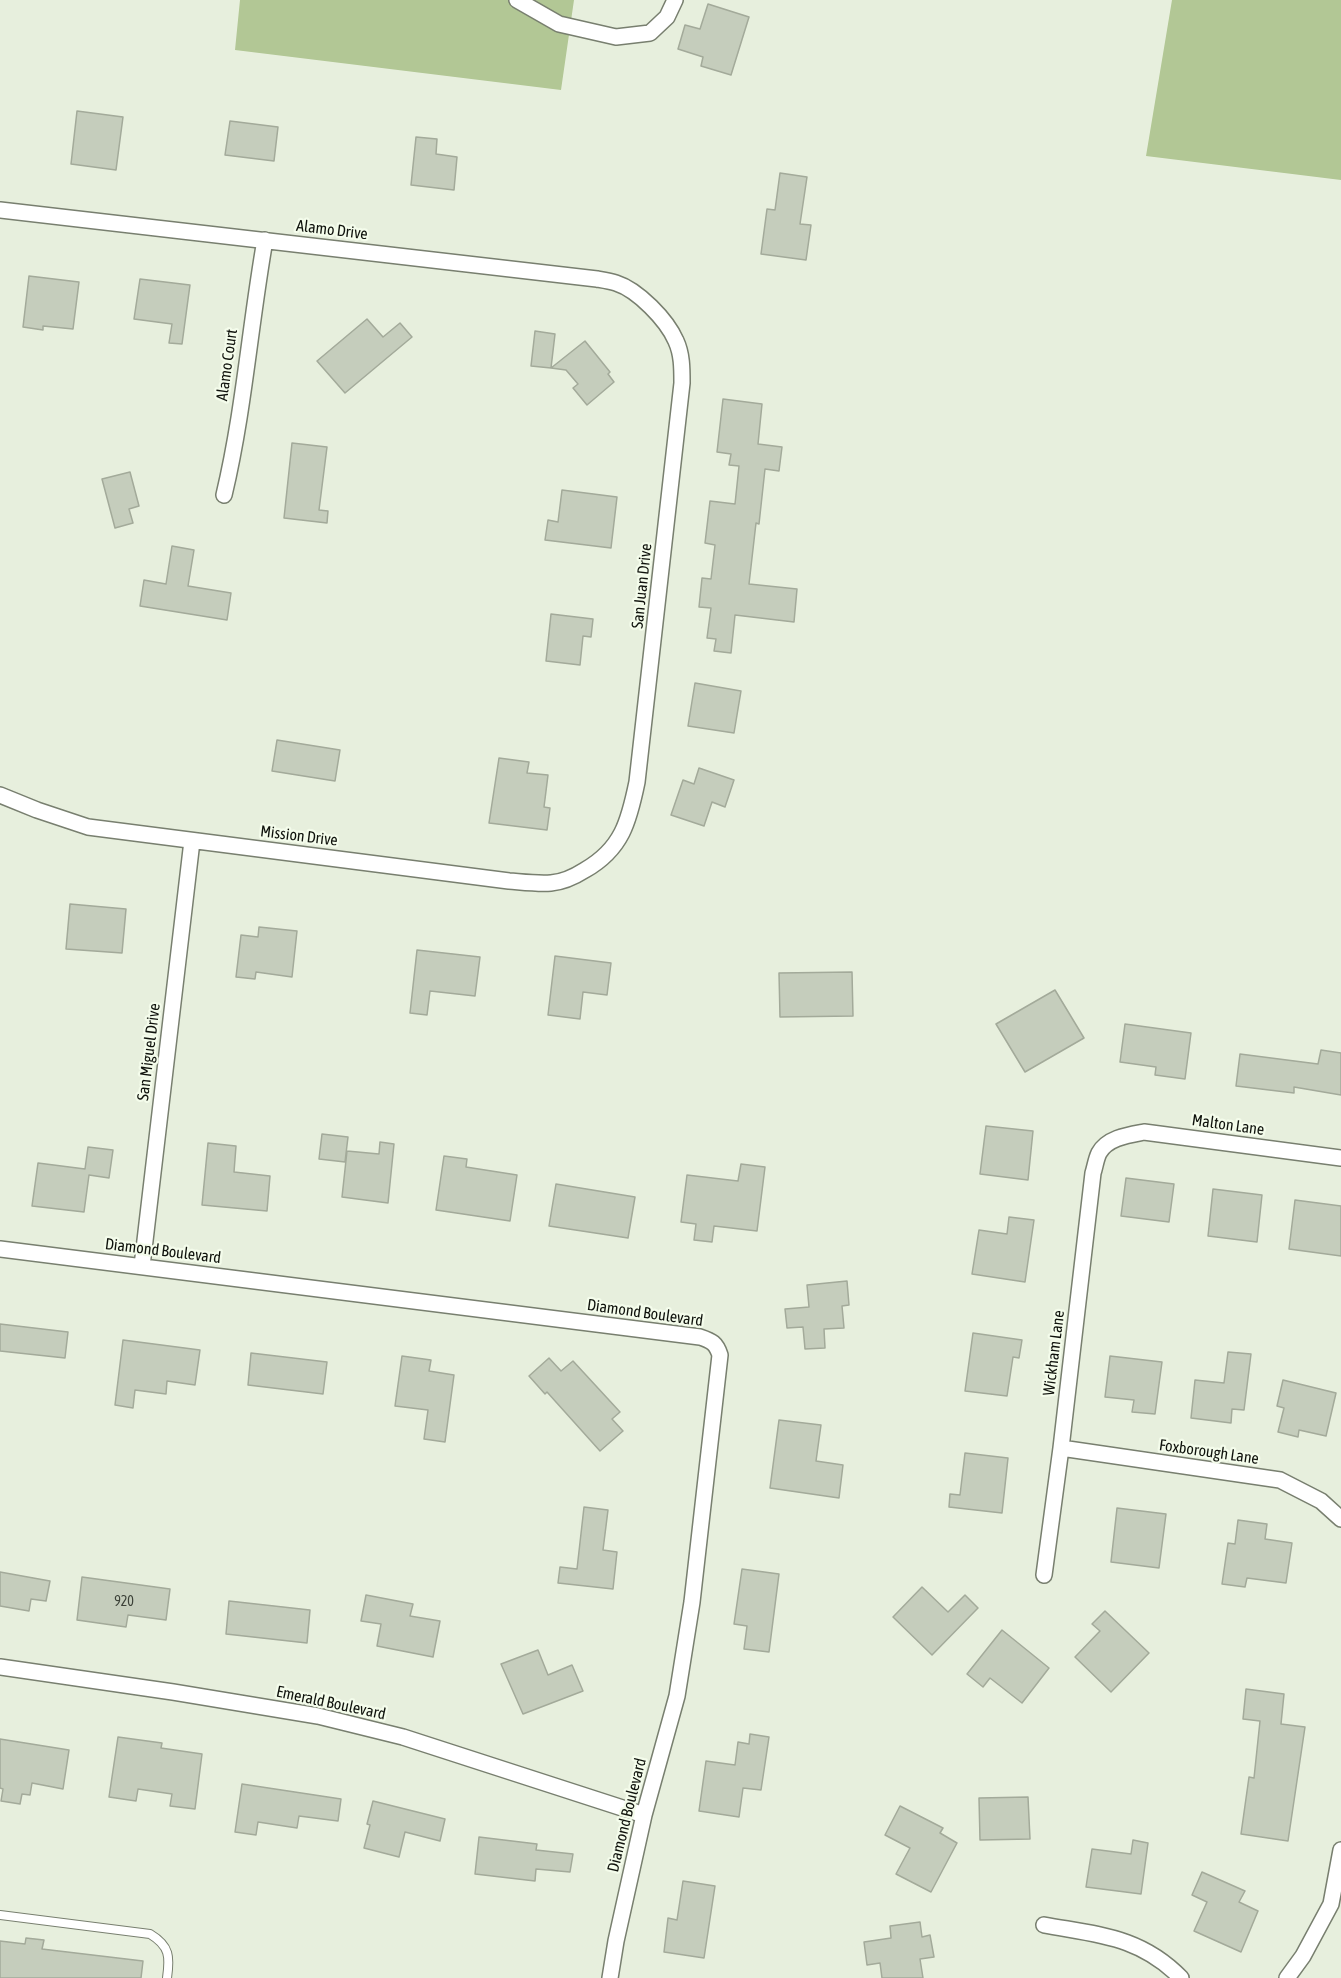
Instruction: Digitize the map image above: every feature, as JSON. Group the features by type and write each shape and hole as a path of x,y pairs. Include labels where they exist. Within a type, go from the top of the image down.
{"street":[{"path":"517,0 559,24 616,37 650,33 667,17 675,0"},
{"name":"Alamo Drive","path":"0,210 597,279 618,283 651,307"},
{"name":"Alamo Court","path":"224,495 234,452 255,295 265,240"},
{"name":"San Juan Drive","path":"595,865 610,852 621,837 631,812 637,782 682,383 682,361 676,342 668,326 651,307"},
{"name":"Mission Drive","path":"0,795 37,810 88,826 509,881 550,883 569,880 595,865"},
{"name":"San Miguel Drive","path":"142,1266 192,841"},
{"name":"Malton Lane","path":"1112,1141 1126,1135 1144,1132 1341,1158"},
{"name":"Wickham Lane","path":"1044,1575 1093,1173 1100,1152 1112,1141"},
{"name":"Diamond Boulevard","path":"0,1249 700,1337 711,1340 717,1346 720,1355 692,1602 677,1696 644,1815 610,1978"},
{"name":"Foxborough Lane","path":"1061,1448 1280,1480 1321,1501 1341,1520"},
{"name":"Emerald Boulevard","path":"0,1667 318,1716 403,1737 644,1815"},
{"path":"1287,1978 1303,1956 1331,1904 1341,1850"},
{"path":"1044,1925 1121,1939 1148,1950 1181,1978"}],"lane":[{"path":"0,1914 150,1934 160,1940 166,1948 170,1961 167,1978"}],"green space":[{"path":"240,0 574,0 561,90 235,50"},
{"path":"1172,0 1341,0 1341,180 1146,156"}],"building":[{"path":"708,4 749,17 731,75 701,66 703,57 678,49 685,25 700,29"},
{"path":"77,111 123,117 116,170 71,164"},
{"path":"230,121 278,127 274,161 225,155"},
{"path":"416,137 437,139 436,154 457,157 454,190 411,185"},
{"path":"780,173 807,177 800,224 811,225 806,260 761,254 767,209 775,210"},
{"path":"29,276 79,282 73,329 43,326 43,330 23,327"},
{"path":"140,279 190,285 182,344 169,343 172,324 134,319"},
{"path":"367,319 383,337 400,323 412,337 345,393 317,361"},
{"path":"535,331 555,334 551,368 531,366"},
{"path":"585,341 610,372 608,374 614,382 587,405 573,388 578,384 566,370 551,368"},
{"path":"723,399 762,404 758,444 782,447 779,471 765,469 749,584 797,589 794,622 735,615 731,653 714,651 716,639 707,638 711,608 699,607 702,578 711,579 715,545 705,543 710,501 735,504 739,466 729,465 731,454 717,452"},
{"path":"292,443 327,447 319,510 328,511 327,523 284,518"},
{"path":"130,472 139,506 129,509 133,523 115,528 102,479"},
{"path":"562,490 617,497 611,548 545,540 548,520 558,522"},
{"path":"172,546 194,550 188,586 231,593 227,620 140,606 144,580 166,584"},
{"path":"551,614 593,619 591,637 583,636 580,665 546,661"},
{"path":"695,683 741,691 734,733 688,726"},
{"path":"277,740 340,750 335,781 272,771"},
{"path":"499,758 529,762 527,773 548,775 544,807 550,808 547,830 489,823"},
{"path":"699,768 734,780 725,807 712,802 704,826 671,815 683,780 694,784"},
{"path":"70,904 126,909 122,953 66,949"},
{"path":"259,927 297,931 292,977 256,972 255,979 236,977 241,935 258,937"},
{"path":"417,950 480,957 475,996 430,991 427,1015 410,1013"},
{"path":"555,956 611,963 607,995 583,992 580,1019 548,1015"},
{"path":"852,972 853,1016 780,1017 779,973"},
{"path":"1055,990 1084,1038 1025,1072 996,1024"},
{"path":"1125,1024 1191,1033 1185,1079 1155,1075 1156,1067 1120,1062"},
{"path":"1321,1050 1341,1053 1341,1095 1294,1087 1294,1093 1236,1086 1240,1054 1318,1064"},
{"path":"986,1126 1033,1131 1028,1180 980,1174"},
{"path":"322,1134 348,1137 345,1162 319,1159"},
{"path":"380,1142 394,1144 388,1203 342,1197 347,1151 379,1154"},
{"path":"208,1143 236,1146 234,1172 270,1176 267,1211 202,1205"},
{"path":"88,1147 113,1150 109,1178 89,1175 84,1212 32,1206 38,1163 85,1169"},
{"path":"444,1156 467,1159 466,1167 517,1175 510,1221 436,1210"},
{"path":"741,1164 765,1167 757,1231 714,1226 712,1242 694,1240 696,1224 681,1222 687,1175 738,1181"},
{"path":"1126,1178 1174,1184 1169,1222 1121,1216"},
{"path":"556,1184 635,1197 628,1238 549,1226"},
{"path":"1213,1189 1262,1195 1257,1242 1208,1236"},
{"path":"1295,1200 1341,1206 1341,1256 1289,1249"},
{"path":"1009,1217 1034,1220 1025,1282 972,1274 979,1230 1007,1234"},
{"path":"847,1281 849,1305 842,1306 844,1328 824,1329 825,1348 805,1349 803,1327 787,1328 785,1309 809,1307 807,1285"},
{"path":"0,1324 68,1332 65,1358 0,1351"},
{"path":"973,1333 1022,1340 1019,1358 1013,1357 1007,1396 965,1391"},
{"path":"123,1340 200,1350 195,1385 167,1381 166,1394 135,1390 133,1408 115,1405"},
{"path":"1228,1352 1251,1354 1244,1410 1232,1409 1231,1423 1191,1418 1195,1380 1224,1383"},
{"path":"251,1353 327,1362 323,1394 248,1385"},
{"path":"402,1356 431,1360 429,1371 454,1375 445,1442 424,1439 428,1410 395,1406"},
{"path":"1110,1356 1162,1362 1155,1414 1132,1412 1134,1400 1105,1397"},
{"path":"549,1358 561,1371 573,1361 620,1412 612,1419 623,1431 600,1451 547,1392 545,1394 529,1376"},
{"path":"1283,1380 1336,1393 1326,1436 1299,1430 1298,1437 1278,1432 1284,1408 1277,1406"},
{"path":"779,1420 821,1425 816,1461 843,1465 839,1498 770,1488"},
{"path":"965,1453 1008,1458 1002,1513 949,1507 950,1494 960,1495"},
{"path":"584,1507 608,1510 603,1550 617,1552 613,1589 558,1583 560,1567 577,1569"},
{"path":"1117,1508 1166,1514 1159,1568 1111,1562"},
{"path":"1238,1520 1267,1524 1265,1539 1292,1543 1286,1583 1247,1578 1245,1587 1222,1584 1228,1543 1235,1544"},
{"path":"742,1569 779,1574 769,1652 744,1649 747,1626 734,1624"},
{"path":"0,1572 50,1581 46,1601 31,1599 29,1611 0,1606"},
{"path":"82,1577 170,1589 166,1620 128,1615 126,1627 77,1620"},
{"path":"922,1587 948,1612 965,1595 978,1608 932,1655 893,1617"},
{"path":"366,1595 413,1604 410,1616 440,1621 433,1657 377,1646 381,1624 361,1621"},
{"path":"229,1601 310,1610 307,1643 226,1634"},
{"path":"1105,1611 1149,1653 1111,1692 1075,1657 1100,1631 1092,1624"},
{"path":"1002,1630 1049,1668 1022,1703 990,1678 983,1687 967,1674"},
{"path":"538,1650 548,1675 572,1665 583,1691 523,1714 501,1664"},
{"path":"1246,1689 1284,1694 1281,1724 1305,1727 1288,1841 1241,1834 1249,1777 1254,1778 1260,1721 1243,1719"},
{"path":"750,1734 769,1737 761,1790 743,1788 739,1817 699,1811 706,1761 735,1765 738,1742 749,1744"},
{"path":"118,1737 162,1743 161,1748 202,1754 195,1809 170,1806 172,1794 138,1789 136,1801 109,1797"},
{"path":"0,1739 69,1750 63,1789 32,1783 30,1795 22,1794 20,1804 1,1801 3,1789 0,1788"},
{"path":"242,1784 341,1799 338,1821 299,1816 297,1828 258,1822 256,1835 235,1832"},
{"path":"1028,1797 1030,1839 980,1840 979,1798"},
{"path":"373,1801 445,1819 440,1841 405,1832 399,1857 364,1848"},
{"path":"900,1806 943,1828 940,1833 957,1843 931,1892 896,1874 910,1848 885,1835"},
{"path":"479,1837 537,1844 536,1850 573,1854 570,1872 536,1869 535,1881 475,1874"},
{"path":"1133,1840 1148,1843 1141,1894 1086,1887 1092,1849 1131,1854"},
{"path":"1202,1872 1245,1891 1239,1902 1258,1911 1241,1952 1194,1931 1207,1902 1192,1895"},
{"path":"683,1881 715,1886 704,1958 664,1952 668,1918 677,1920"},
{"path":"920,1922 922,1937 930,1935 934,1957 920,1959 923,1978 882,1978 880,1963 867,1965 864,1942 891,1938 890,1926"},
{"path":"26,1938 44,1940 42,1949 143,1961 141,1978 0,1978 0,1941 25,1944"}]}
